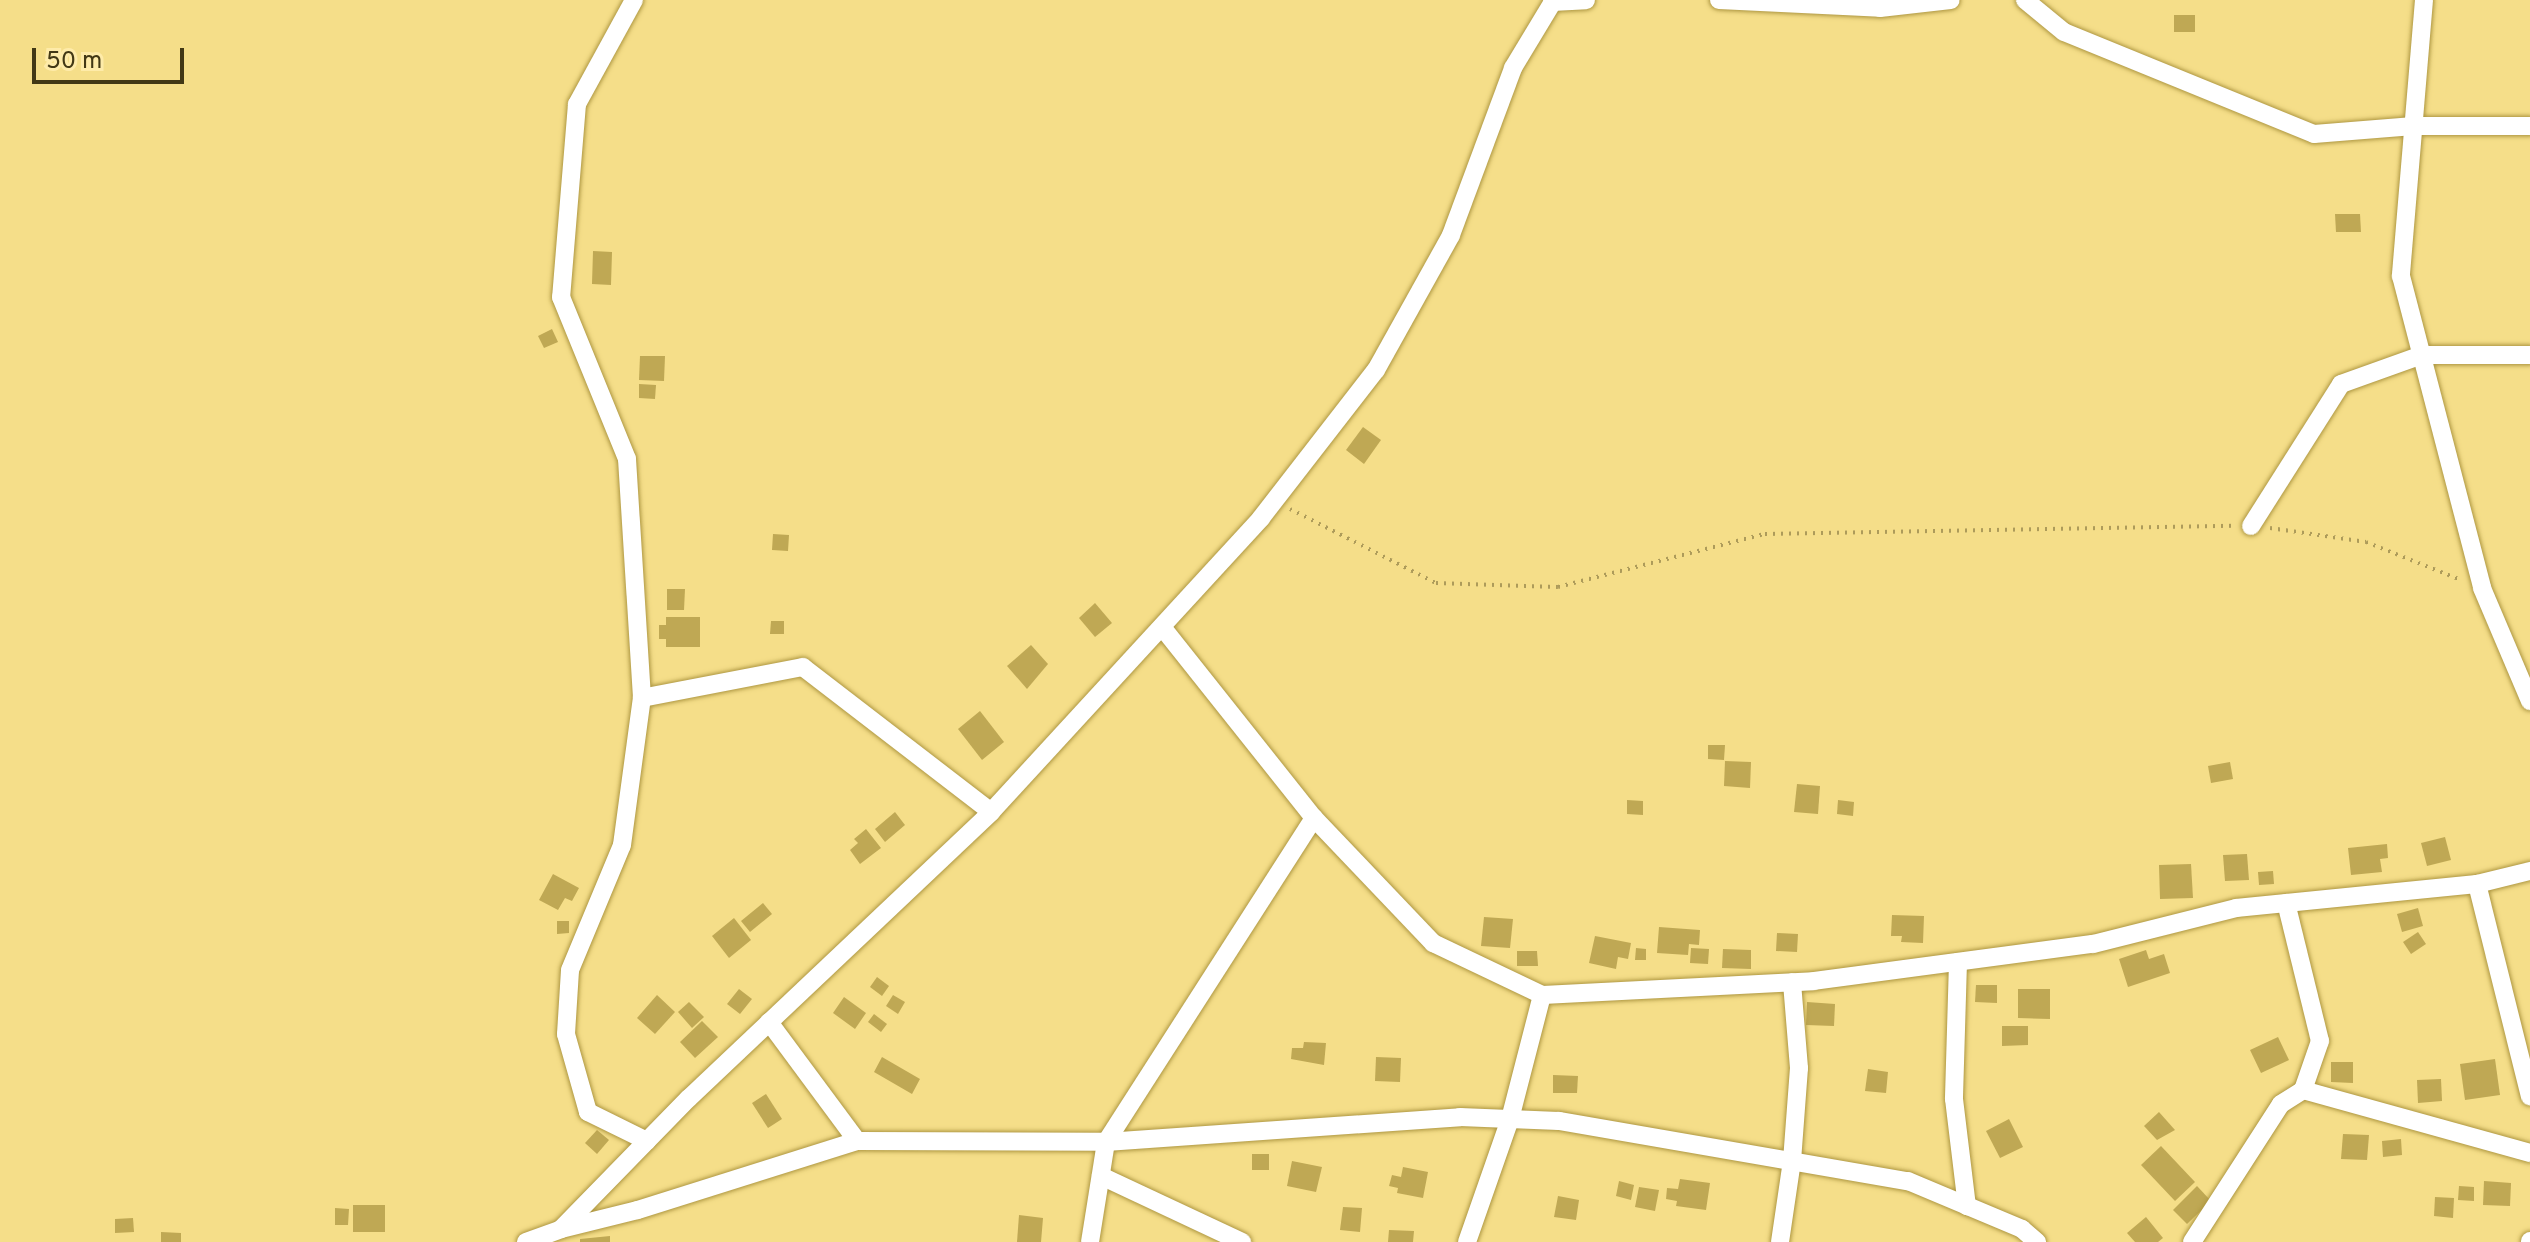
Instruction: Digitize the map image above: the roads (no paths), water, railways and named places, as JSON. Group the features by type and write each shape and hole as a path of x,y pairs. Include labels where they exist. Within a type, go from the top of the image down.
{"street":[{"path":"634,0 577,104 561,297 627,459 642,698 622,845 570,970 566,1034 588,1112 647,1141"},
{"path":"561,1229 769,1022 991,812 1274,501 1376,370 1451,235 1513,68 1553,1 1586,0"},
{"path":"1719,0 1880,8 1951,0"},
{"path":"2025,0 2064,32 2314,134 2414,126 2530,126"},
{"path":"2424,0 2401,276 2482,588 2530,701"},
{"path":"2251,526 2341,384 2422,355 2530,355"},
{"path":"1162,627 1314,818 1433,943 1542,995 1792,982 1958,962 2093,944 2236,908 2477,884 2530,871"},
{"path":"642,698 803,667 991,812"},
{"path":"1090,1242 1106,1142 1314,818"},
{"path":"2477,884 2530,1097"},
{"path":"2192,1242 2281,1104 2303,1090 2320,1041 2286,903"},
{"path":"1958,962 1954,1099 1967,1206"},
{"path":"1780,1242 1792,1161 1799,1068 1792,982"},
{"path":"1467,1242 1510,1119 1542,995"},
{"path":"769,1022 857,1141"},
{"path":"2303,1090 2530,1153"},
{"path":"526,1242 857,1141 1106,1142 1460,1117 1559,1121 1908,1181 2022,1229 2037,1242"},
{"path":"1101,1176 1242,1242"}]}
